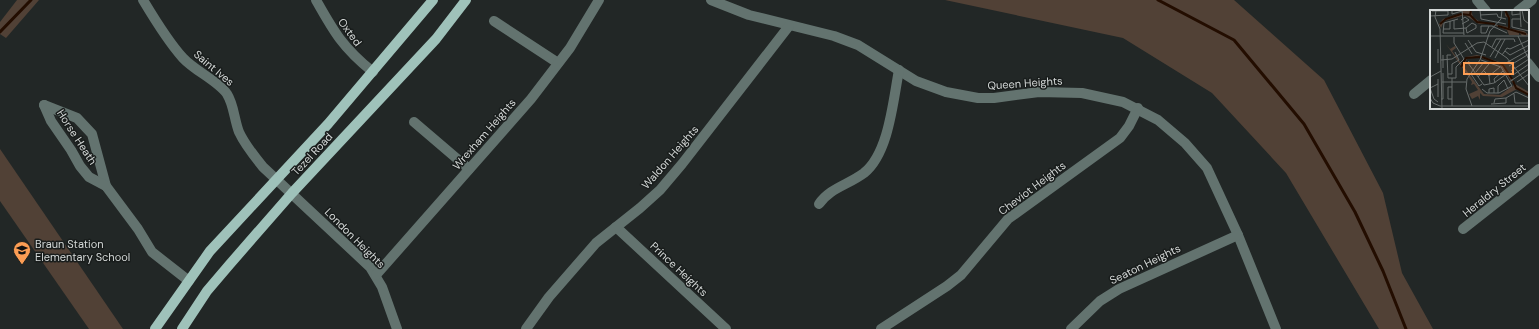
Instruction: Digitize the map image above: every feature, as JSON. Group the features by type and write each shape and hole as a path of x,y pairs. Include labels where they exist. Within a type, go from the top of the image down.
{"main road":[{"name":"Tezel Road","path":"155,329 210,251 277,180 373,72 433,0"},
{"name":"Tezel Road","path":"182,329 207,291 292,193 420,56 466,0"}],"street":[{"name":"Saint Ives","path":"143,0 182,57 199,73 219,86 226,93 231,102 239,131 249,150 263,167 292,193"},
{"name":"Oxted","path":"316,0 340,42 355,58 373,72"},
{"name":"Wrexham Heights","path":"376,275 531,99 558,63 599,0"},
{"name":"Queen Heights","path":"711,0 749,15 789,26 814,30 858,45 899,70 931,87 962,96 994,98 1060,91 1103,96 1138,108 1158,120 1195,153 1207,168 1238,235 1276,329"},
{"path":"1477,0 1485,10"},
{"path":"1519,10 1532,0"},
{"path":"494,21 558,63"},
{"name":"Waldon Heights","path":"526,329 549,297 596,243 660,190 682,164 789,26"},
{"path":"1529,65 1539,77"},
{"path":"819,204 832,190 865,172 877,157 883,145 899,70"},
{"path":"1414,94 1430,81"},
{"name":"Horse Heath","path":"106,186 89,177 80,166 51,121 44,105 76,118 92,134 106,186 152,252 189,281"},
{"name":"Cheviot Heights","path":"881,329 947,286 961,275 1008,219 1120,138 1129,126 1138,108"},
{"path":"414,122 469,169"},
{"name":"Heraldry Street","path":"1463,229 1539,168"},
{"name":"London Heights","path":"292,193 376,275 397,329"},
{"name":"Prince Heights","path":"616,227 726,329"},
{"name":"Seaton Heights","path":"1071,329 1100,301 1119,289 1238,235"}],"shaded area":[{"path":"17,0 39,0 6,38 0,34 0,22"},
{"path":"945,0 1234,0 1324,80 1383,193 1402,273 1433,329 1379,329 1286,173 1212,93 1123,38"},
{"path":"0,149 123,329 89,329 0,201"}],"waterway":[{"path":"0,32 31,0"},
{"path":"1158,0 1234,40 1304,124 1355,212 1383,271 1406,329"}],"place":[{"name":"Braun Station Elementary School","path":"22,265"}]}
